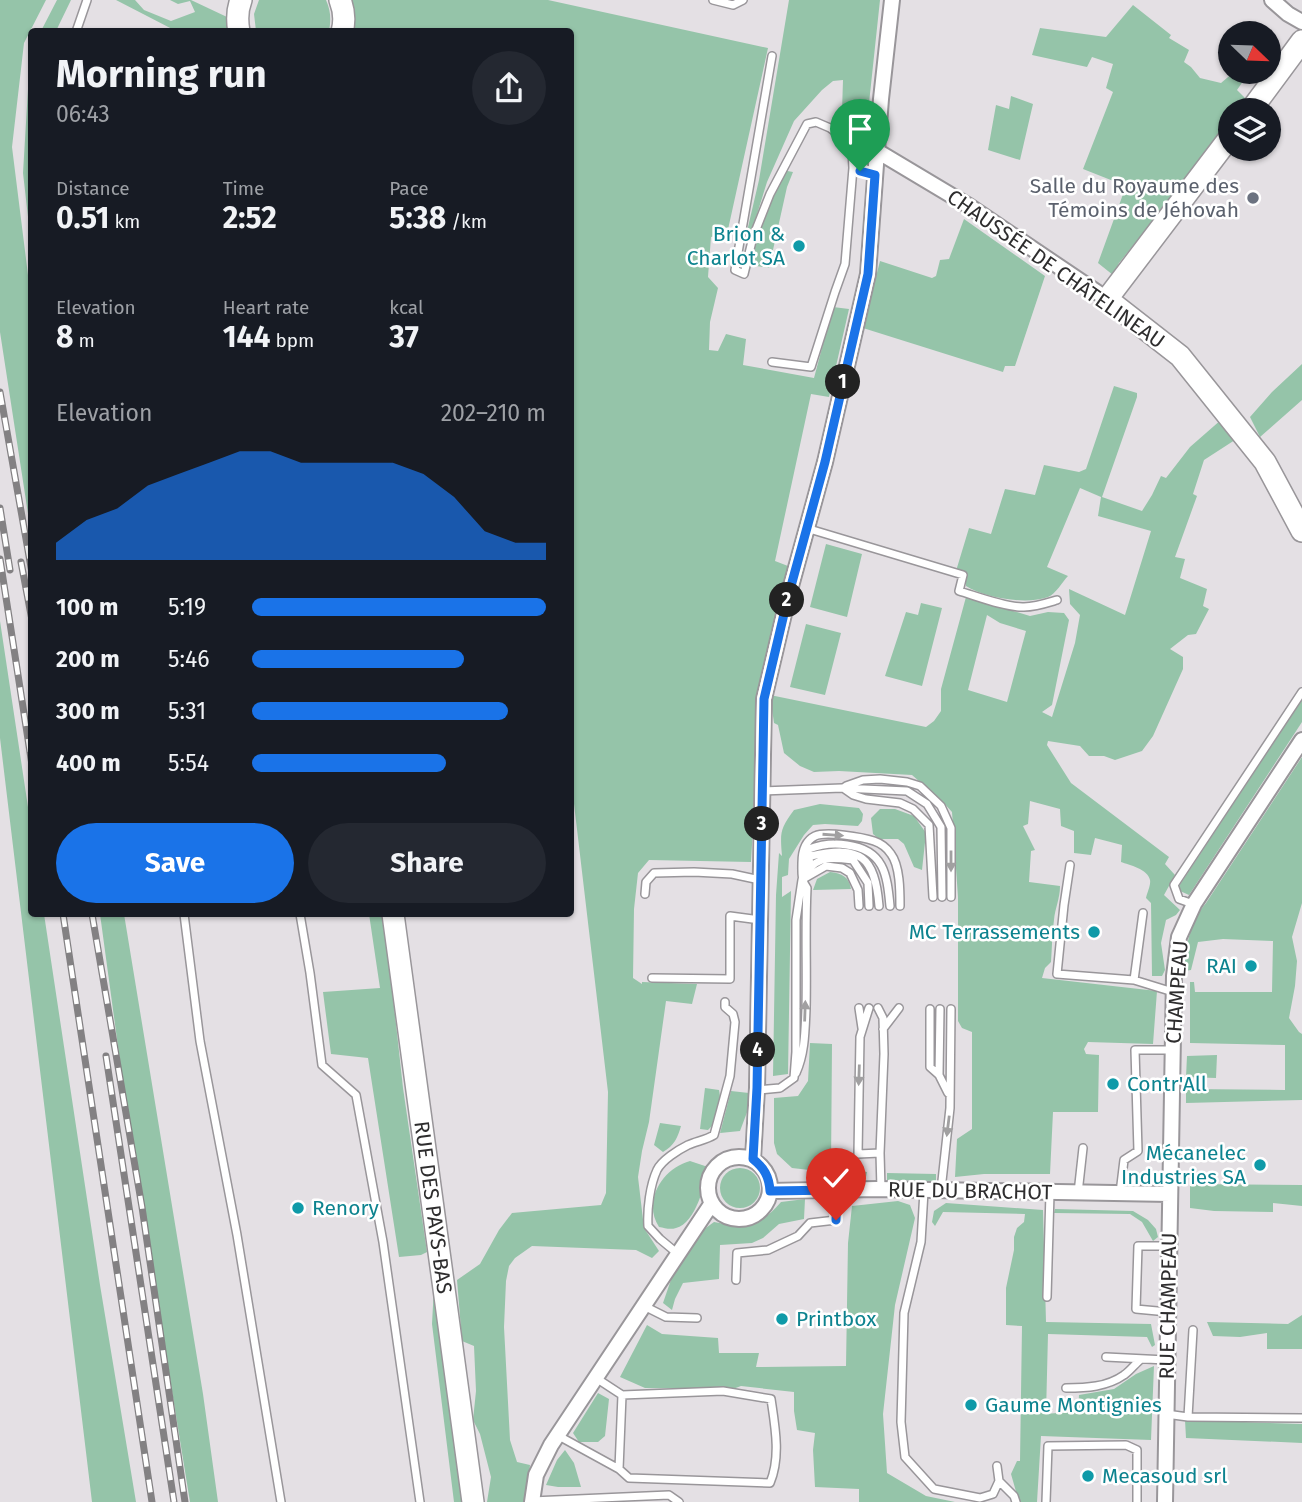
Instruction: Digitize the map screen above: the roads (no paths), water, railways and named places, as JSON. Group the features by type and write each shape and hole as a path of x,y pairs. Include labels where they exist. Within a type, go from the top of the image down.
{"street":[{"path":"340,0 343,6 343,28"},
{"path":"753,1159 757,1090 764,699 825,462 868,274 881,99 892,0"},
{"path":"1272,0 1302,22"},
{"path":"237,3 238,28"},
{"path":"1260,98 1302,41"},
{"name":"CHAUSSÉE DE CHÂTELINEAU","path":"877,151 969,206 1107,299 1181,356 1265,461 1302,531"},
{"path":"1107,299 1218,153"},
{"name":"CHAMPEAU","path":"1170,1194 1174,992 1179,937 1194,904 1302,740"},
{"name":"RUE DES PAYS-BAS","path":"393,917 473,1502"},
{"path":"740,1157 753,1159 763,1167 770,1191 764,1207 750,1217 732,1218 712,1203 708,1185 715,1168 730,1158 740,1157"},
{"name":"RUE DU BRACHOT","path":"770,1191 881,1189 1170,1194"},
{"name":"RUE CHAMPEAU","path":"1165,1502 1170,1194"},
{"path":"532,1501 536,1475 558,1435 712,1203"}],"lane":[{"path":"78,28 88,0"},
{"path":"713,0 733,5 743,0"},
{"path":"772,56 735,270 744,274 753,237 770,194 807,124 816,122 842,137 852,151 853,168 845,264 811,367 772,362"},
{"path":"853,168 875,175"},
{"path":"806,528 963,575 959,591 992,601 1022,608 1057,600"},
{"path":"1194,904 1179,899 1174,885 1302,692"},
{"path":"842,788 863,780 907,782 920,786 941,806 951,828 951,897"},
{"path":"762,791 842,788 907,791 927,804 941,827 942,897"},
{"path":"842,788 866,799 900,803 913,809 929,825 933,897"},
{"path":"802,880 802,854 808,840 818,834 876,841 892,855 900,886 900,906"},
{"path":"757,1090 780,1088 794,1078 796,920 809,849 833,844 867,849 876,856 887,878 890,906"},
{"path":"802,880 811,856 840,851 858,855 869,864 877,885 879,906"},
{"path":"802,880 812,864 824,859 853,860 868,883 869,906"},
{"path":"1070,865 1057,974 1134,980 1174,992"},
{"path":"802,880 826,866 842,868 850,873 858,890 859,906"},
{"path":"645,894 646,882 654,873 732,874 760,880"},
{"path":"1134,980 1143,913"},
{"path":"652,978 730,979 730,916 760,920"},
{"path":"184,917 200,1041 237,1235 281,1502"},
{"path":"301,917 322,1065 356,1095 383,1242 420,1502"},
{"path":"678,1254 648,1226 647,1206 658,1168 675,1153 714,1135 730,1076 735,1022 733,1014 725,1007 725,1002"},
{"path":"859,1008 862,1030"},
{"path":"869,1008 860,1037 858,1154 880,1153"},
{"path":"878,1008 883,1018 881,1189"},
{"path":"883,1018 889,1008"},
{"path":"883,1029 899,1009"},
{"path":"930,1009 930,1067 939,1075 950,1096"},
{"path":"939,1075 940,1009"},
{"path":"941,1191 950,1096 951,1009"},
{"path":"1120,1194 1124,1160 1138,1152 1135,1050 1173,1050"},
{"path":"1078,1193 1083,1148"},
{"path":"736,1279 737,1253 768,1250 799,1236 810,1223 836,1220 837,1190"},
{"path":"924,1191 921,1242 904,1313 901,1422 905,1457 934,1489 980,1498 993,1494 999,1481"},
{"path":"1047,1297 1049,1193"},
{"path":"1168,1312 1136,1309 1138,1246 1169,1245"},
{"path":"644,1305 666,1317 697,1318"},
{"path":"1188,1417 1193,1330"},
{"path":"1106,1357 1166,1360"},
{"path":"1066,1388 1104,1385 1123,1376 1141,1359"},
{"path":"558,1435 619,1469 629,1478 770,1483 775,1471 775,1429 771,1399 723,1391 622,1395 596,1377"},
{"path":"619,1469 622,1395"},
{"path":"1166,1414 1188,1417 1302,1418"},
{"path":"1046,1502 1048,1446 1126,1445 1136,1450 1137,1502"},
{"path":"996,1466 999,1481 1014,1496 1016,1502"},
{"path":"532,1501 669,1495 680,1502"}],"railway":[{"path":"0,392 28,550"},
{"path":"0,508 10,570"},
{"path":"0,559 28,739"},
{"path":"21,562 28,599"},
{"path":"63,917 152,1502"},
{"path":"93,917 142,1207 185,1502"},
{"path":"106,1056 174,1502"}],"place":[{"name":"Salle du Royaume des Témoins de Jéhovah","path":"1253,198"},
{"name":"Brion & Charlot SA","path":"799,246"},
{"name":"MC Terrassements","path":"1094,932"},
{"name":"RAI","path":"1251,966"},
{"name":"Contr'All","path":"1113,1084"},
{"name":"Mécanelec Industries SA","path":"1260,1165"},
{"name":"Renory","path":"298,1208"},
{"name":"Printbox","path":"782,1319"},
{"name":"Gaume Montignies","path":"971,1405"},
{"name":"Mecasoud srl","path":"1088,1476"}]}
